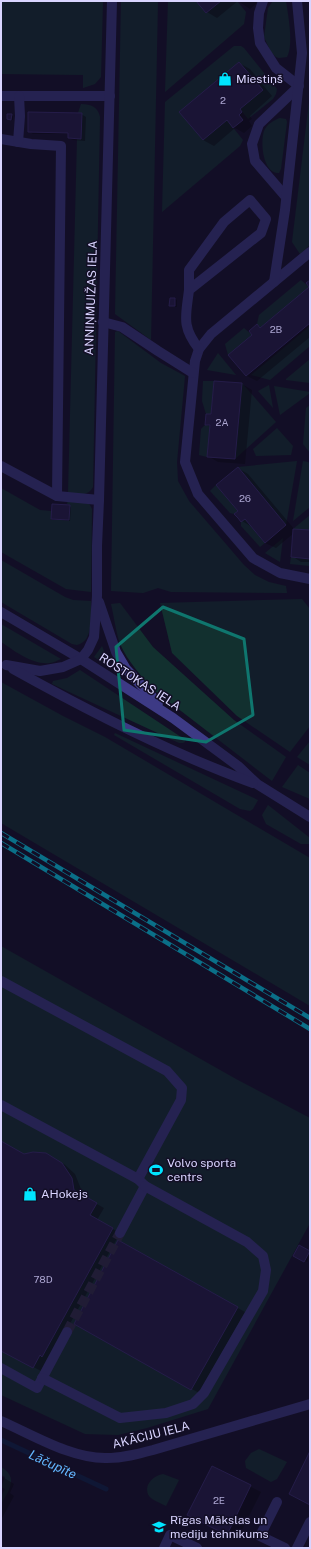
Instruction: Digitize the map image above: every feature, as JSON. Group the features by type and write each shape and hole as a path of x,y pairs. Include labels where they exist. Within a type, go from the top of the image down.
{"street":[{"name":"ANNIŅMUIŽAS IELA","path":"82,659 94,637 97,596 97,546 112,1"},
{"path":"263,1 259,13 258,28 260,43 276,68 299,86"},
{"path":"274,282 299,86 306,56 297,1"},
{"path":"286,197 255,160 252,144 259,124 299,86"},
{"path":"1,96 110,96"},
{"path":"18,142 20,116 19,96"},
{"path":"1,140 61,146 57,496"},
{"path":"189,290 260,233 266,219 250,200 224,222 189,270 186,327 191,339 199,348"},
{"path":"310,252 210,334 199,348 194,360 185,462 198,494 253,558 280,573 310,579"},
{"path":"103,322 122,327 193,373"},
{"path":"1,466 57,496 99,500"},
{"name":"ANNIŅMUIŽAS IELA","path":"97,596 116,652 126,669 144,690 173,718"},
{"name":"ROSTOKAS IELA","path":"1,612 82,659 173,718 238,766 257,784 310,817"},
{"path":"4,664 40,671 63,667 82,659"},
{"name":"ROSTOKAS IELA","path":"4,664 110,721 221,772 257,784"},
{"path":"1,981 167,1071 182,1088 181,1100 142,1182 120,1234"},
{"path":"1,1105 142,1182 247,1242 264,1256 266,1270 263,1291 204,1393 193,1404 166,1413 120,1418 42,1378"},
{"path":"1,1368 37,1388 67,1332"},
{"name":"AKĀCIJU IELA","path":"1,1421 76,1454 107,1458 127,1457 310,1404"},
{"path":"277,1502 260,1536 285,1548"},
{"path":"297,1548 310,1522"},
{"path":"164,1548 170,1535 197,1548"}],"highlighted area":[{"path":"163,607 244,639 253,715 206,742 124,730 116,647"}],"green space":[{"path":"1,1 103,1 101,77 95,84 83,88 83,75 1,74"},
{"path":"121,1 158,1 151,340 115,314"},
{"path":"168,1 196,1 206,13 221,1 237,1 246,12 244,24 165,92"},
{"path":"273,1 286,1 290,37 287,57 276,57 271,52 264,37 268,8"},
{"path":"234,46 241,46 244,48 277,89 276,94 273,99 248,119 240,109 262,90 239,62 180,112 203,140 227,120 243,140 240,146 162,212 165,102"},
{"path":"310,94 310,245 300,254 292,242"},
{"path":"81,104 96,108 100,117 93,487 86,494 68,494 77,139 78,113"},
{"path":"280,118 286,119 287,122 281,169 279,173 269,169 264,157 262,143 264,131 267,126"},
{"path":"301,280 309,287 260,328 257,324 259,315"},
{"path":"310,326 310,346 270,380 251,375"},
{"path":"244,328 252,335 228,355 225,344"},
{"path":"118,331 161,363 185,376 177,462 178,481 189,501 244,565 255,575 269,582 286,586 287,593 171,592 158,588 143,593 111,591 115,332"},
{"path":"218,353 236,375 207,370"},
{"path":"310,359 310,383 286,380 286,379"},
{"path":"203,381 214,381 211,414 206,414 202,401"},
{"path":"242,383 276,422 235,459"},
{"path":"269,385 273,408 258,391"},
{"path":"274,386 310,392 310,393 280,415"},
{"path":"310,405 310,453 303,444 306,408"},
{"path":"205,425 210,425 207,457 199,455 201,429"},
{"path":"277,428 293,446 291,455 256,456 253,449"},
{"path":"297,461 286,525 238,467"},
{"path":"303,461 310,464 310,507 293,521"},
{"path":"216,485 238,511 234,514 230,513 210,491"},
{"path":"1,488 40,510 51,511 51,520 69,520 70,505 67,504 68,500 82,500 90,505 92,509 91,592 66,589 1,552"},
{"path":"310,515 310,530 293,529"},
{"path":"245,519 265,543 260,547 241,526 241,522"},
{"path":"283,538 280,562 265,553"},
{"path":"291,557 310,559 310,566 290,564"},
{"path":"1,560 65,597 73,600 91,601 89,633 82,643 77,645 72,644 1,602"},
{"path":"302,599 310,609 310,726 290,752 237,716 172,653 160,603"},
{"path":"120,603 153,647 234,720 286,757 272,781 155,691 140,675 120,644 111,604"},
{"path":"1,624 61,659 51,663 43,663 30,660 18,653 1,642"},
{"path":"102,646 111,668 94,657"},
{"path":"80,670 184,739 185,742 179,743 52,684 53,681 67,678"},
{"path":"1,682 105,737 310,858 310,1006 1,823"},
{"path":"115,733 258,800 253,809 250,811 240,809 114,735"},
{"path":"310,741 310,765 297,757"},
{"path":"298,765 310,773 310,799 282,787"},
{"path":"268,805 310,838 310,844 301,844 266,824 262,815"},
{"name":"Volvo sporta centrs","path":"1,946 236,1079 310,1118 310,1223 208,1409 147,1428 118,1435 85,1434 1,1395"},
{"path":"259,1449 287,1462 277,1479 271,1482 246,1468 245,1461 251,1453"},
{"path":"1,1467 10,1475 11,1484 1,1504 1,1496 5,1489 1,1487 5,1477 1,1475"},
{"path":"163,1474 179,1480 166,1506 153,1499 147,1492 150,1482 159,1475"}],"building":[{"path":"196,1 221,1 206,13"},
{"path":"239,62 263,90 240,109 242,112 239,115 243,120 233,128 227,120 203,140 179,112"},
{"path":"28,112 82,113 81,139 68,138 68,133 28,132"},
{"path":"7,114 12,114 11,120 7,119"},
{"path":"310,280 310,323 246,376 228,355 252,335 249,331 257,324 260,328 309,287 306,283"},
{"path":"170,298 175,298 175,306 169,306"},
{"path":"214,381 242,383 235,459 207,457 210,425 205,425 206,414 211,414"},
{"path":"238,467 286,525 265,543 245,519 241,522 234,514 238,511 216,485"},
{"path":"52,504 70,505 69,520 51,519"},
{"path":"293,529 310,530 310,559 291,557"},
{"path":"1,1141 24,1154 33,1152 46,1153 62,1163 72,1178 74,1190 97,1203 90,1215 113,1228 42,1357 40,1355 33,1368 1,1351"},
{"path":"118,1240 238,1307 191,1390 74,1324"},
{"path":"299,1245 310,1251 304,1262 293,1256"},
{"path":"310,1451 310,1505 289,1494"},
{"path":"212,1466 251,1485 227,1535 187,1515"}],"waterway":[{"name":"Lāčupīte","path":"1,1440 106,1489"}],"tunnel":[{"path":"67,1332 120,1233"}],"railway":[{"path":"1,833 310,1018"},
{"path":"1,843 310,1029"}],"place":[{"name":"Miestiņš","path":"225,79"},
{"name":"Volvo sporta centrs","path":"156,1170"},
{"name":"AHokejs","path":"30,1194"},
{"name":"Rīgas Mākslas un mediju tehnikums","path":"159,1527"}]}
